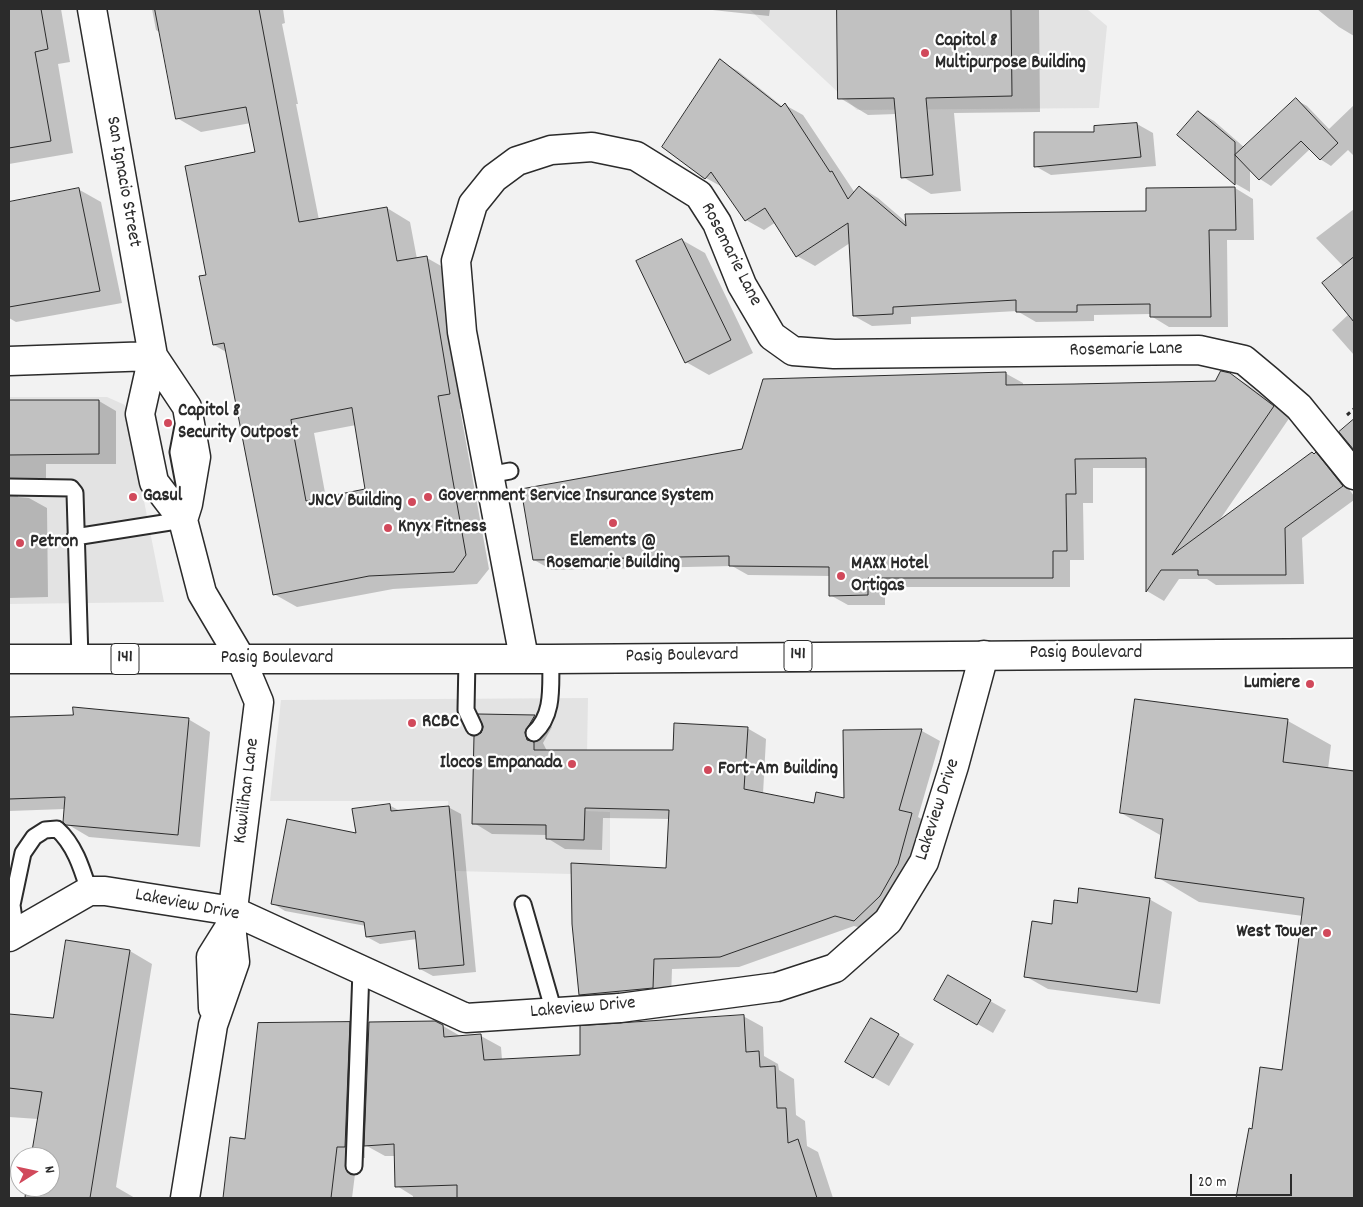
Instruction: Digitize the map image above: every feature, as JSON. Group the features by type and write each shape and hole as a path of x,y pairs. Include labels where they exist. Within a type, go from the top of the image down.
{"street":[{"name":"San Ignacio Street","path":"92,9 153,356 140,414 154,482 186,512"},
{"name":"Rosemarie Lane","path":"537,658 499,473 462,332 456,261 473,204 494,178 517,161 551,150 592,147 636,156 669,174 700,196 717,223 742,285 772,336 793,351 834,354 1199,350 1244,360 1299,406 1354,476"},
{"name":"San Ignacio Street","path":"153,356 187,407 196,457 186,512 202,593 241,660"},
{"path":"9,361 153,356"},
{"name":"Pasig Boulevard","path":"9,660 467,659 1354,652"},
{"name":"Lakeview Drive","path":"89,891 105,891 232,918 360,970 466,1018 620,1008 777,987 834,968 888,921 924,862 954,766 984,655"},
{"name":"Kawilihan Lane","path":"185,1198 213,1025 211,958 232,918 259,702 241,660"},
{"path":"12,935 89,891"}],"lane":[{"path":"9,486 71,488 75,497 80,659"},
{"path":"76,537 186,512"},
{"path":"534,733 541,727 549,710 537,658"},
{"path":"467,659 466,710 474,727"},
{"path":"12,935 12,905 23,853 28,843 45,830 57,829 67,838 82,867 89,891"},
{"path":"523,904 554,1012"},
{"path":"354,1166 360,970"}],"shaded area":[{"path":"749,9 1087,9 1107,26 1099,108 857,110"},
{"path":"9,397 107,397 125,405 164,602 9,604"},
{"path":"588,698 586,811 610,812 610,875 454,871 448,801 270,801 281,700"}],"building":[{"path":"9,9 41,9 48,49 35,52 51,141 9,148"},
{"path":"155,9 259,9 299,222 387,207 397,261 427,256 450,394 438,396 466,555 454,572 369,576 273,595 224,343 213,345 199,276 206,275 185,166 255,152 246,107 176,119","holes":["352,408 365,489 306,501 291,420"]},
{"name":"Capitol 8 Multipurpose Building","path":"837,9 1011,9 1012,96 926,98 933,175 901,178 894,98 838,99"},
{"path":"720,59 781,107 785,103 830,172 832,171 848,199 859,186 906,226 905,214 1146,211 1146,188 1235,187 1236,230 1209,230 1211,317 1150,317 1150,304 1077,305 1077,312 1016,312 1016,300 893,307 893,314 853,316 848,223 796,257 765,208 745,221 711,172 705,179 662,147"},
{"path":"1296,98 1338,143 1320,160 1301,141 1259,180 1235,155"},
{"path":"1198,111 1235,142 1235,185 1177,135"},
{"path":"1137,123 1141,157 1034,167 1034,132 1094,132 1094,126"},
{"path":"79,188 100,291 9,307 9,202"},
{"path":"682,239 731,340 685,363 636,261"},
{"path":"1354,257 1354,322 1322,283"},
{"path":"1221,371 1230,373 1274,406 1172,555 1312,452 1314,454 1316,452 1343,486 1285,528 1286,575 1198,575 1198,570 1161,570 1146,592 1146,458 1075,459 1076,494 1066,494 1067,551 1053,551 1053,578 868,578 868,595 829,596 829,567 729,566 729,556 533,560 521,489 742,449 763,379 1006,372 1006,385 1074,384 1215,381"},
{"path":"9,400 99,400 99,454 9,455"},
{"path":"1354,419 1354,450 1339,432"},
{"path":"1135,699 1288,719 1283,762 1354,771 1354,1198 1236,1198 1249,1128 1252,1129 1260,1067 1282,1070 1304,898 1155,878 1163,819 1120,813"},
{"path":"73,707 189,718 178,835 66,825 63,822 65,797 9,799 9,717 73,715"},
{"path":"478,714 535,715 525,732 527,740 534,742 534,750 673,750 674,723 748,727 744,789 814,803 816,792 844,798 843,730 922,729 899,810 912,813 898,864 880,896 854,921 835,916 720,957 654,959 653,988 579,995 572,924 571,863 666,868 669,810 585,808 584,840 546,839 546,825 472,824 474,736 481,733 483,727"},
{"path":"390,804 391,811 449,806 464,965 419,969 415,931 366,937 364,922 271,904 287,819 356,833 352,809"},
{"path":"1079,888 1150,898 1137,992 1024,977 1032,921 1052,924 1054,900 1077,903"},
{"path":"66,940 130,950 90,1198 25,1198 60,1197 60,1147 33,1147 42,1092 9,1088 9,1014 53,1018"},
{"path":"948,975 991,1000 977,1025 934,1000"},
{"path":"744,1015 746,1052 759,1051 760,1067 775,1066 777,1108 786,1108 788,1143 798,1139 817,1198 457,1198 457,1185 395,1187 394,1144 364,1146 369,1022 435,1021 443,1025 444,1037 481,1034 484,1060 580,1055 580,1026"},
{"path":"871,1018 899,1034 873,1078 845,1062"},
{"path":"350,1022 345,1147 337,1147 331,1198 223,1198 230,1137 245,1139 258,1023"}],"place":[{"name":"Capitol 8 Multipurpose Building","path":"925,53"},
{"name":"Capitol 8 Security Outpost","path":"168,423"},
{"name":"Gasul","path":"133,497"},
{"name":"Government Service Insurance System","path":"428,497"},
{"name":"JNCV Building","path":"412,502"},
{"name":"Elements @ Rosemarie Building","path":"613,523"},
{"name":"Knyx Fitness","path":"388,528"},
{"name":"Petron","path":"20,543"},
{"name":"MAXX Hotel Ortigas","path":"841,576"},
{"name":"Lumiere","path":"1310,684"},
{"name":"RCBC","path":"412,723"},
{"name":"Ilocos Empanada","path":"572,764"},
{"name":"Fort-Am Building","path":"708,770"},
{"name":"West Tower","path":"1327,933"}]}
